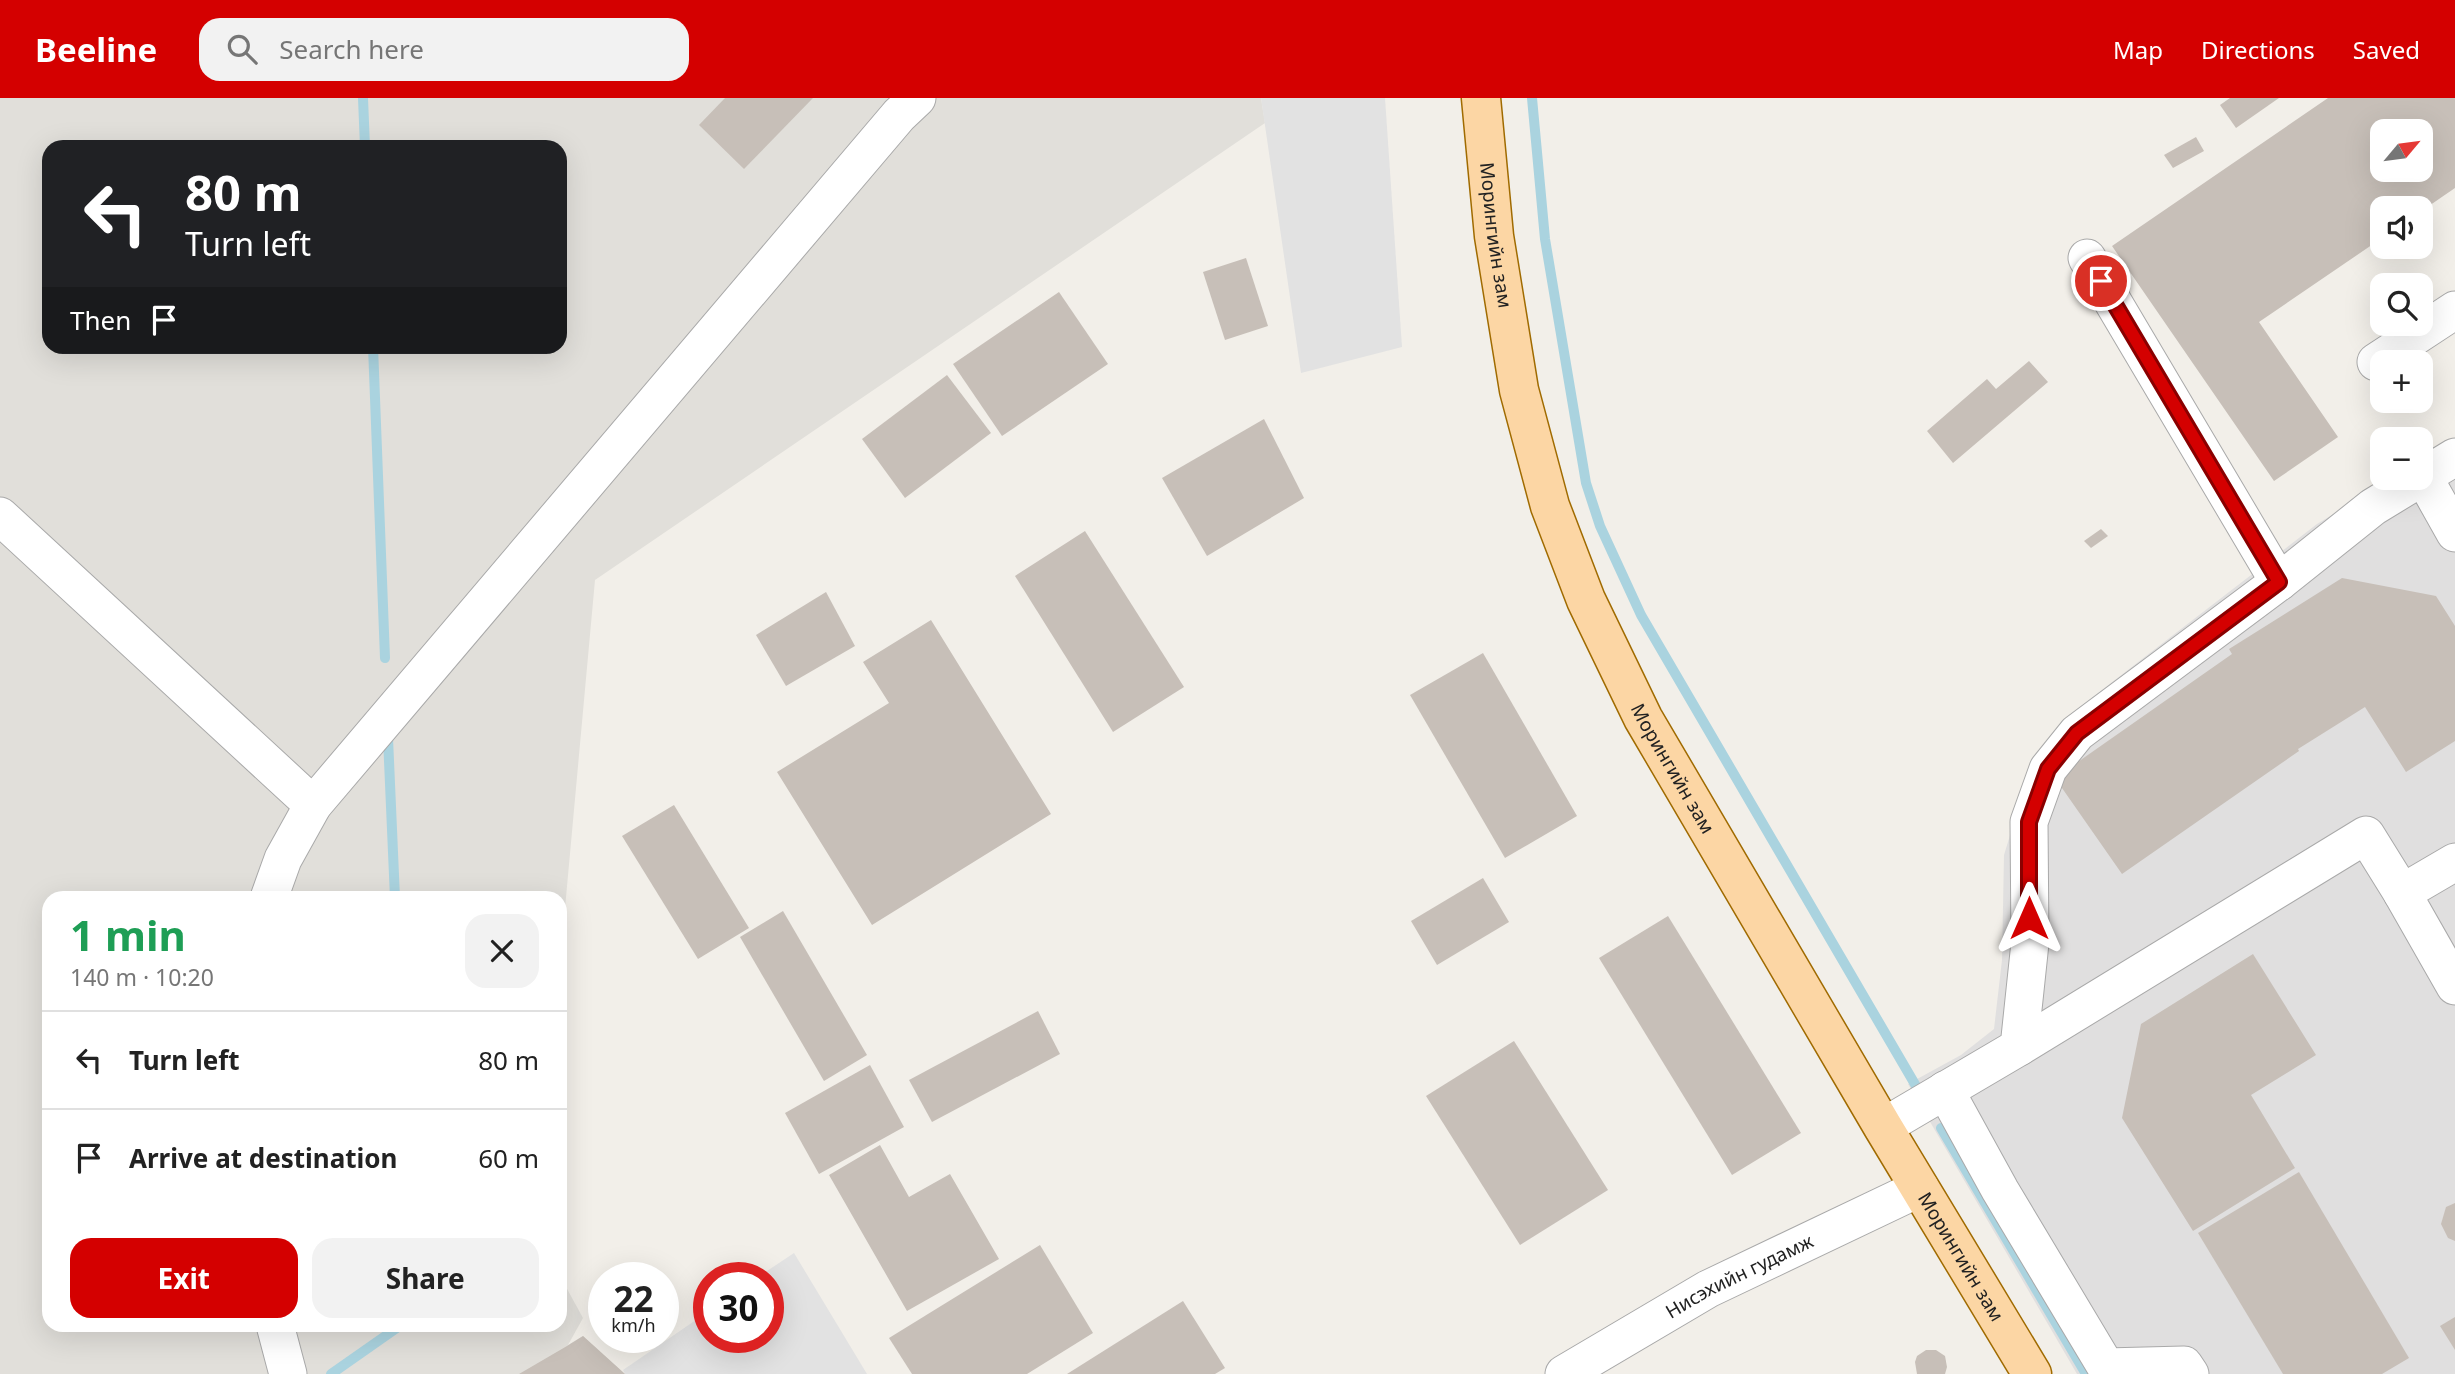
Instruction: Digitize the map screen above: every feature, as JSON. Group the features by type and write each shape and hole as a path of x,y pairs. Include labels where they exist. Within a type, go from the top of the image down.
{"main road":[{"name":"Морингийн зам","path":"1481,98 1494,236 1519,390 1550,506 1586,600 1643,718 1883,1127 2032,1374"}],"street":[{"path":"272,891 283,859 313,805 899,115 917,98"},
{"path":"2087,258 2279,582"},
{"path":"2394,350 2455,310"},
{"path":"2433,470 2455,457"},
{"path":"2019,1048 2030,943 2029,822 2048,769 2077,733 2279,582 2373,507 2400,490"},
{"path":"2431,490 2455,533"},
{"path":"0,516 313,805"},
{"path":"1883,1127 2019,1048 2366,835 2455,986"},
{"path":"2402,893 2455,862"},
{"path":"1945,1090 2000,1190 2106,1367 2184,1365 2190,1374"},
{"name":"Нисэхийн гудамж","path":"1564,1374 1708,1289 1920,1188"},
{"path":"277,1332 288,1374"}],"shaded area":[{"path":"0,98 1261,98 1265,123 595,580 567,891 42,891 42,1332 567,1332 567,1289 583,1318 568,1345 583,1336 588,1341 588,1353 602,1353 625,1374 0,1374"},
{"path":"1261,98 1385,98 1402,347 1301,373"},
{"path":"2455,441 2455,1374 2077,1374 1908,1084 1961,1055 1994,1029 2002,960 2004,855 2030,770 2063,720 2317,524 2374,490 2433,490 2433,454"},
{"path":"794,1253 867,1374 625,1374 623,1370 648,1353 679,1353 679,1332 693,1322 693,1353 784,1353 784,1262 780,1262"}],"building":[{"path":"725,98 813,98 744,169 699,125"},
{"path":"2230,98 2279,98 2236,128 2220,105"},
{"path":"2328,98 2455,98 2455,188 2433,203 2433,196 2370,196 2370,246 2259,322 2338,437 2274,481 2112,246"},
{"path":"2196,137 2204,151 2173,168 2164,155"},
{"path":"1246,258 1268,326 1225,340 1203,272"},
{"path":"1059,292 1108,364 1002,436 953,364"},
{"path":"2029,361 2048,382 1953,463 1927,431 1987,379 1996,389"},
{"path":"947,375 991,433 905,498 862,439"},
{"path":"1264,419 1304,498 1207,556 1162,478"},
{"path":"2101,529 2108,536 2091,548 2084,541"},
{"path":"1085,531 1184,687 1113,732 1015,576"},
{"path":"2342,578 2436,596 2455,626 2455,741 2406,772 2365,707 2298,749 2299,751 2122,874 2055,778 2232,654 2229,649"},
{"path":"826,592 855,646 786,686 756,635"},
{"path":"931,620 1051,814 872,925 777,772 889,703 863,662"},
{"path":"1483,653 1577,816 1505,858 1410,695"},
{"path":"674,805 749,928 698,959 622,836"},
{"path":"1483,878 1509,922 1437,965 1411,921"},
{"path":"783,911 867,1055 824,1081 740,937"},
{"path":"1668,916 1801,1133 1732,1175 1599,958"},
{"path":"2253,954 2316,1055 2251,1095 2295,1168 2193,1231 2122,1118 2141,1024"},
{"path":"1038,1011 1060,1054 932,1122 909,1080"},
{"path":"1514,1041 1608,1190 1520,1245 1426,1096"},
{"path":"870,1065 904,1127 819,1174 785,1113"},
{"path":"880,1145 909,1197 950,1174 999,1259 907,1311 829,1175"},
{"path":"2299,1172 2409,1358 2382,1374 2283,1374 2198,1233"},
{"path":"2455,1203 2455,1241 2448,1238 2441,1224 2446,1207"},
{"path":"1040,1245 1093,1333 1027,1374 912,1374 889,1338"},
{"path":"1183,1301 1225,1368 1215,1374 1067,1374"},
{"path":"2455,1317 2455,1350 2440,1326"},
{"path":"583,1336 588,1341 588,1353 602,1353 625,1374 519,1374"},
{"path":"1926,1350 1936,1350 1945,1356 1945,1374 1917,1374 1917,1356"}],"waterway":[{"path":"363,98 365,140"},
{"path":"1532,98 1545,239 1586,483 1600,526 1641,615 1916,1086"},
{"path":"373,354 385,658"},
{"path":"388,738 395,891"},
{"path":"1941,1128 2086,1374"},
{"path":"331,1374 391,1332"}],"route":[{"path":"2029,918 2029,822 2048,769 2077,733 2279,582 2101,281"}]}
